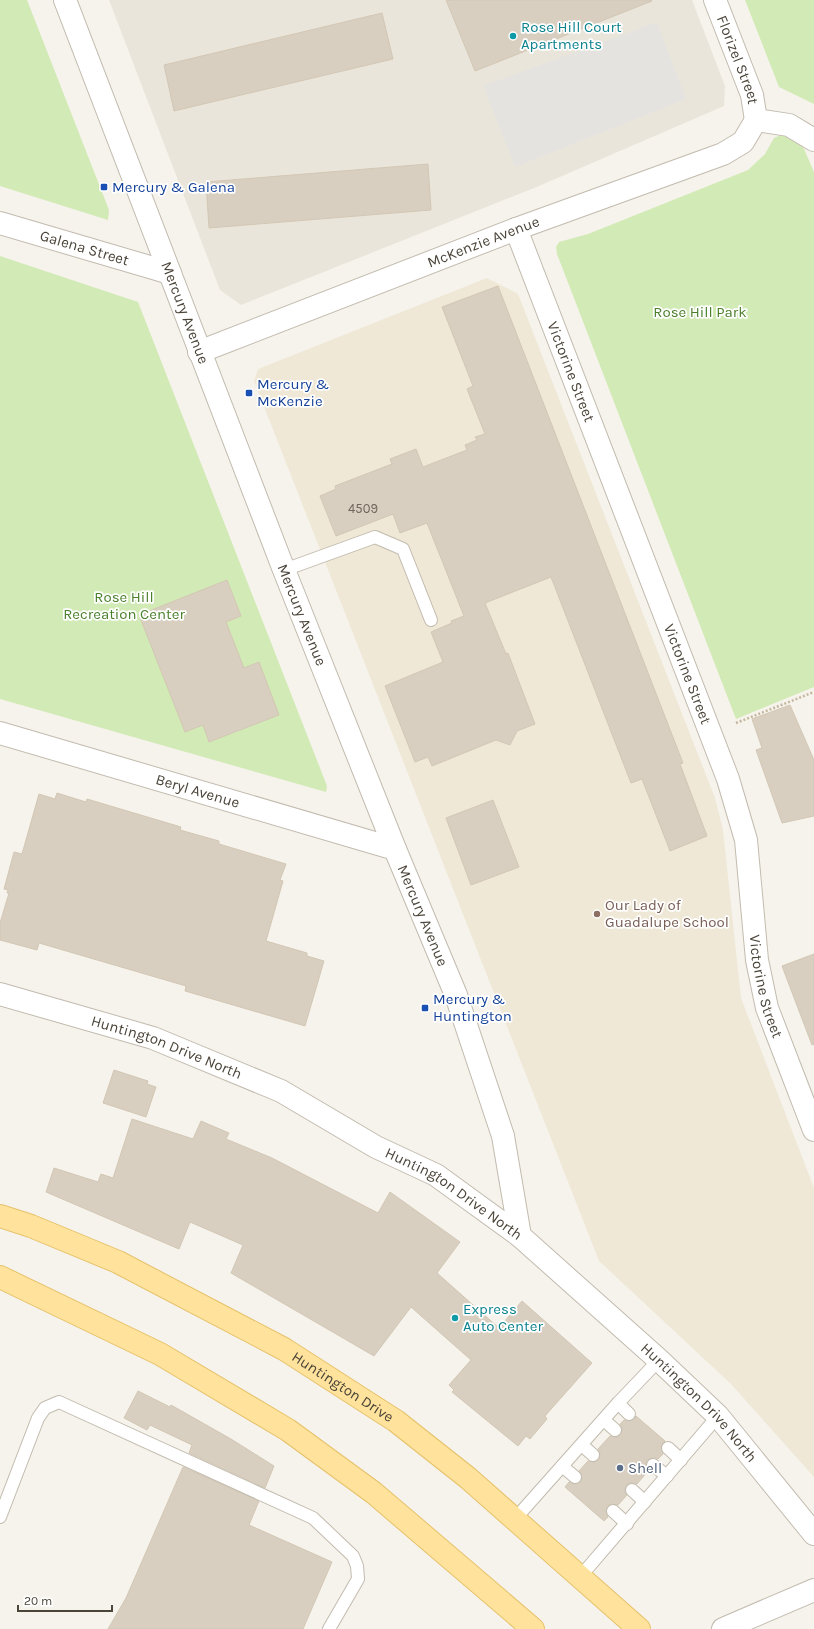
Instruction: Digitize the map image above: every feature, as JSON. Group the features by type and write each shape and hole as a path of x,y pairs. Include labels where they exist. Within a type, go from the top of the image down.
{"main road":[{"name":"Huntington Drive","path":"0,1216 31,1226 118,1262 284,1348 396,1421 468,1478 639,1629"},
{"path":"0,1277 160,1354 288,1430 374,1494 533,1629"}],"street":[{"name":"Mercury Avenue","path":"65,0 284,570 395,849 456,995 503,1136 520,1236"},
{"name":"Florizel Street","path":"715,0 752,96 756,120"},
{"path":"756,120 789,125 814,140"},
{"name":"McKenzie Avenue","path":"199,352 516,229 723,154 743,142 756,120"},
{"name":"Galena Street","path":"0,223 170,273"},
{"name":"Victorine Street","path":"516,229 728,779 746,840 756,960 767,1008 814,1130"},
{"name":"Beryl Avenue","path":"0,734 395,849"},
{"name":"Huntington Drive North","path":"0,994 152,1038 281,1091 376,1147 436,1175 520,1236 660,1360 718,1416 814,1534"},
{"path":"723,1629 814,1590"}],"lane":[{"path":"284,570 375,537 403,549 431,620"},
{"path":"515,1519 618,1404 660,1360"},
{"path":"0,1517 38,1418 45,1408 59,1402 313,1518 353,1556 357,1566 358,1579 330,1629"},
{"path":"618,1404 629,1414"},
{"path":"580,1577 718,1416"},
{"path":"604,1420 615,1430"},
{"path":"582,1445 593,1455"},
{"path":"668,1448 681,1460"},
{"path":"654,1465 667,1476"},
{"path":"562,1466 575,1477"},
{"path":"632,1490 645,1502"},
{"path":"613,1511 627,1524"}],"path":[{"path":"710,734 814,692"}],"shaded area":[{"path":"109,0 692,0 725,86 724,106 539,186 241,305 220,290"},
{"path":"657,22 686,99 515,167 483,86"},
{"name":"Our Lady of Guadalupe School","path":"487,278 518,294 715,798 723,830 741,998 814,1188 814,1477 731,1384 599,1261 254,381 258,369"}],"green space":[{"path":"0,0 27,0 109,210 108,220 0,186"},
{"path":"745,0 814,0 814,104 779,87"},
{"name":"Rose Hill Park","path":"783,134 796,138 804,149 814,172 814,687 736,719 557,254 556,247 559,242 588,234 748,170 765,154 774,138"},
{"name":"Rose Hill Recreation Center","path":"0,256 138,302 327,786 326,792 0,699"}],"building":[{"name":"Rose Hill Court Apartments","path":"446,0 651,0 652,1 475,71"},
{"path":"382,13 393,59 174,111 164,65"},
{"path":"428,164 431,210 209,228 206,182"},
{"path":"498,286 683,763 680,764 707,836 670,851 642,779 631,783 551,577 485,603 506,654 508,653 535,724 517,731 510,745 496,740 432,766 428,757 415,762 385,686 443,662 431,632 464,616 427,523 400,533 393,514 336,536 320,496 336,489 335,486 392,464 390,459 416,449 423,467 467,450 465,445 477,440 475,437 485,434 467,389 473,386 442,307"},
{"name":"Rose Hill Recreation Center","path":"227,580 241,616 226,622 244,668 259,662 279,715 209,742 203,725 185,732 139,615"},
{"path":"790,705 814,760 814,816 782,823 756,750 762,748 752,719"},
{"path":"57,793 86,802 87,799 181,827 180,830 219,841 219,844 286,864 280,880 283,881 266,941 307,953 307,956 324,961 305,1026 185,991 186,986 39,943 37,950 0,940 0,923 9,893 7,893 8,890 4,889 14,852 22,854 39,794 55,799"},
{"path":"493,800 519,867 471,885 446,818"},
{"path":"814,954 814,1044 812,1045 782,966"},
{"path":"114,1070 148,1081 147,1084 156,1087 146,1117 103,1103"},
{"path":"132,1119 193,1139 201,1121 229,1133 226,1139 272,1158 378,1213 390,1192 460,1242 437,1273 499,1328 522,1301 592,1363 545,1416 547,1419 530,1439 526,1436 518,1446 452,1392 454,1390 449,1385 471,1360 411,1307 374,1356 231,1273 243,1245 190,1222 179,1249 46,1192 54,1168 98,1182 101,1174 113,1178"},
{"path":"138,1391 170,1407 171,1405 231,1439 274,1466 265,1488 189,1453 192,1445 150,1425 147,1430 124,1418"},
{"path":"636,1416 665,1441 661,1447 663,1454 658,1459 654,1458 647,1460 646,1464 648,1471 637,1484 630,1483 626,1485 625,1492 627,1495 618,1505 611,1504 607,1506 606,1513 608,1517 604,1521 565,1487 569,1482 574,1484 580,1482 582,1475 579,1471 588,1461 595,1462 599,1460 600,1453 598,1449 610,1436 617,1437 621,1435 622,1428 620,1424 624,1420 631,1421"},
{"path":"183,1467 259,1501 249,1525 332,1562 303,1629 108,1629 126,1598"}],"place":[{"name":"Rose Hill Court Apartments","path":"513,36"},
{"name":"Mercury & Galena","path":"104,187"},
{"name":"Mercury & McKenzie","path":"249,393"},
{"name":"Our Lady of Guadalupe School","path":"597,914"},
{"name":"Mercury & Huntington","path":"425,1008"},
{"name":"Express Auto Center","path":"455,1318"},
{"name":"Shell","path":"620,1468"}]}
